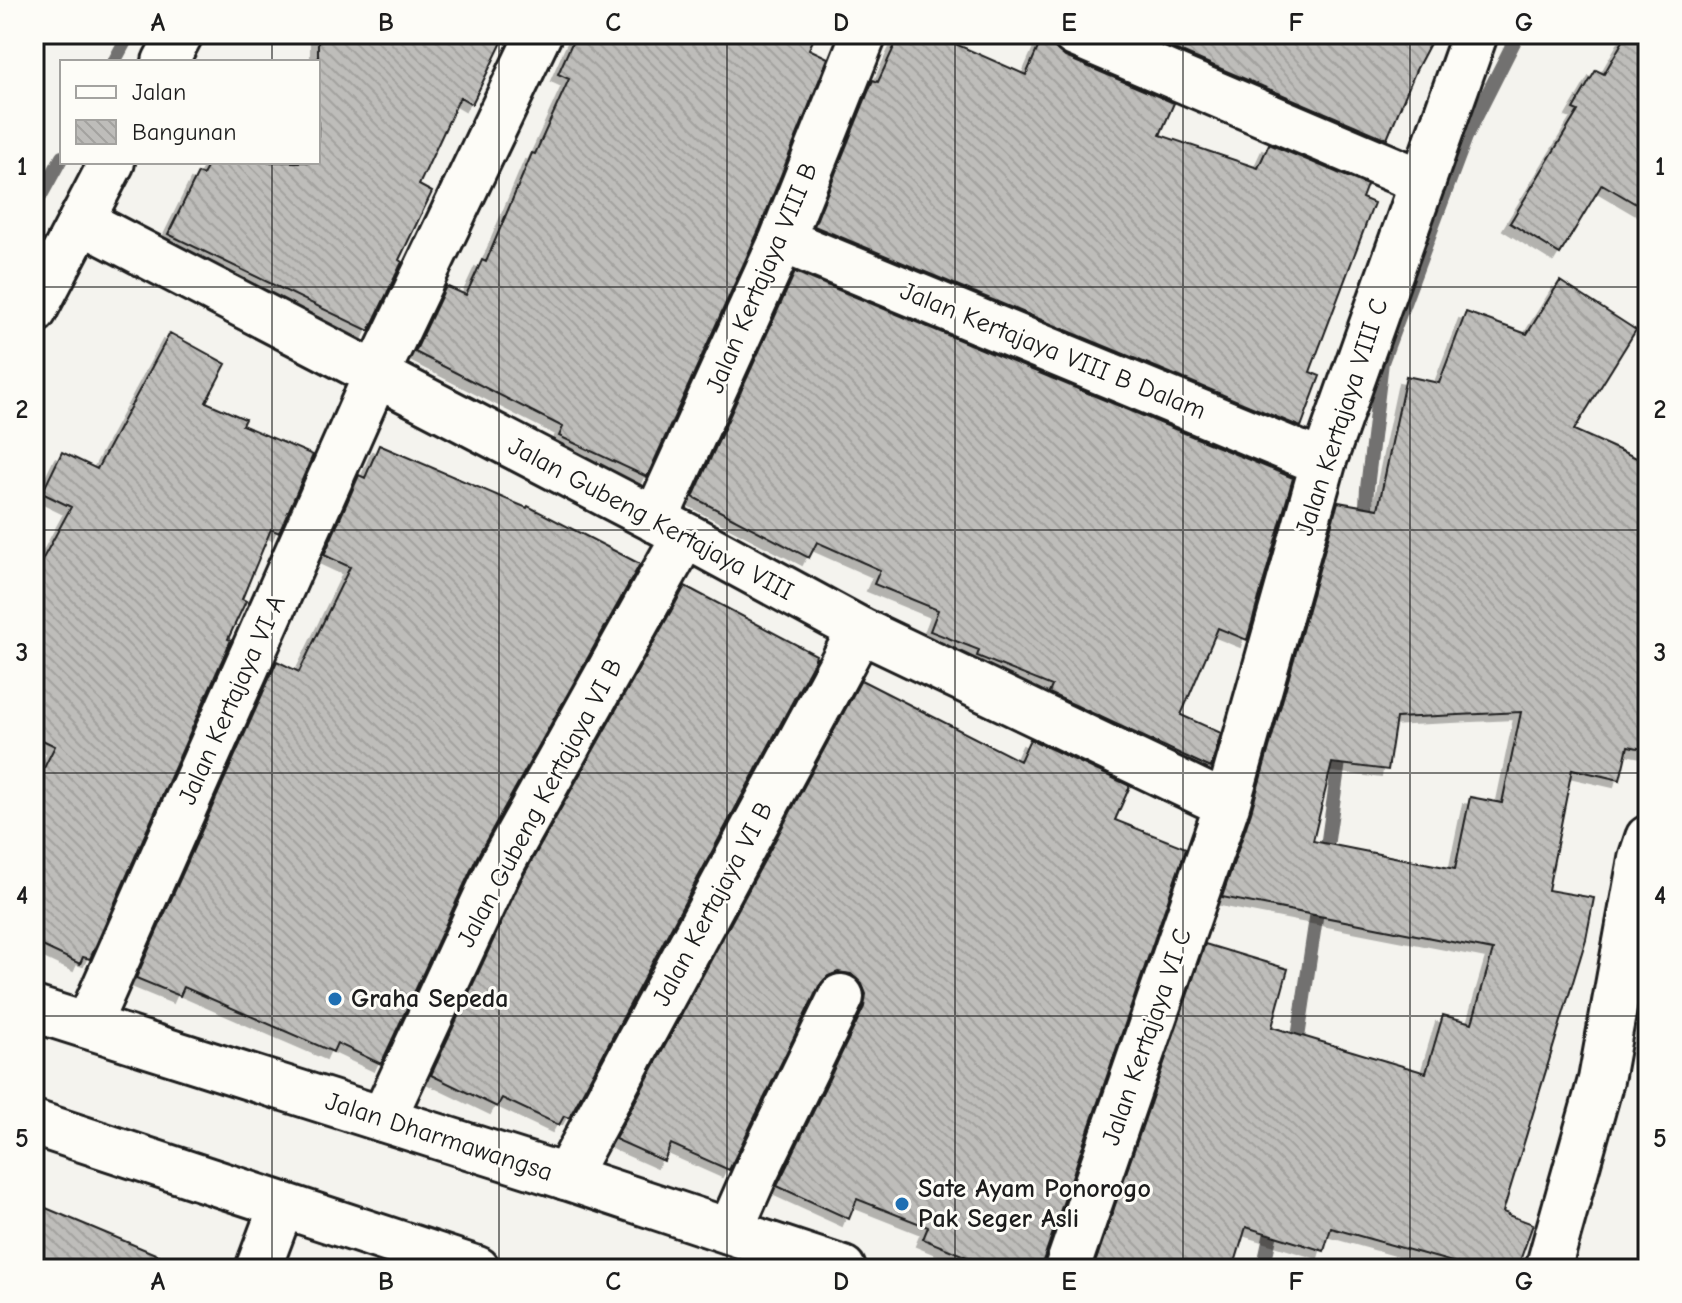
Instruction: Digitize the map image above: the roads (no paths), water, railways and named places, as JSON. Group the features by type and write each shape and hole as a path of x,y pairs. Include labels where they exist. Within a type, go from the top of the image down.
{"street":[{"path":"166,60 180,34"},
{"name":"Jalan Kertajaya VI A","path":"88,1025 376,375 539,34"},
{"name":"Jalan Kertajaya VIII B","path":"670,528 864,34"},
{"path":"1075,34 1423,182"},
{"name":"Jalan Kertajaya VIII C","path":"1227,805 1323,463 1475,34"},
{"path":"34,311 111,164"},
{"name":"Jalan Gubeng Kertajaya VIII","path":"81,221 860,630 1227,805"},
{"name":"Jalan Kertajaya VIII B Dalam","path":"782,240 1323,463"},
{"name":"Jalan Gubeng Kertajaya VI B","path":"383,1119 499,869 670,528"},
{"name":"Jalan Kertajaya VI B","path":"566,1177 860,630"},
{"name":"Jalan Kertajaya VI C","path":"1067,1269 1227,805"},
{"path":"1548,1269 1601,1080 1641,859 1648,838"},
{"path":"730,1231 841,997"},
{"name":"Jalan Dharmawangsa","path":"34,1009 566,1177 843,1269"},
{"path":"34,1123 477,1269"},
{"path":"258,1269 282,1205"}],"waterway":[{"path":"115,60 129,34"},
{"path":"1365,524 1382,362 1466,137 1518,34"},
{"path":"34,208 60,161"},
{"path":"1325,861 1341,747"},
{"path":"1296,1051 1319,898"},
{"path":"1263,1269 1274,1219"}],"place":[{"name":"Graha Sepeda","path":"335,999"},
{"name":"Sate Ayam Ponorogo Pak Seger Asli","path":"902,1204"}]}
